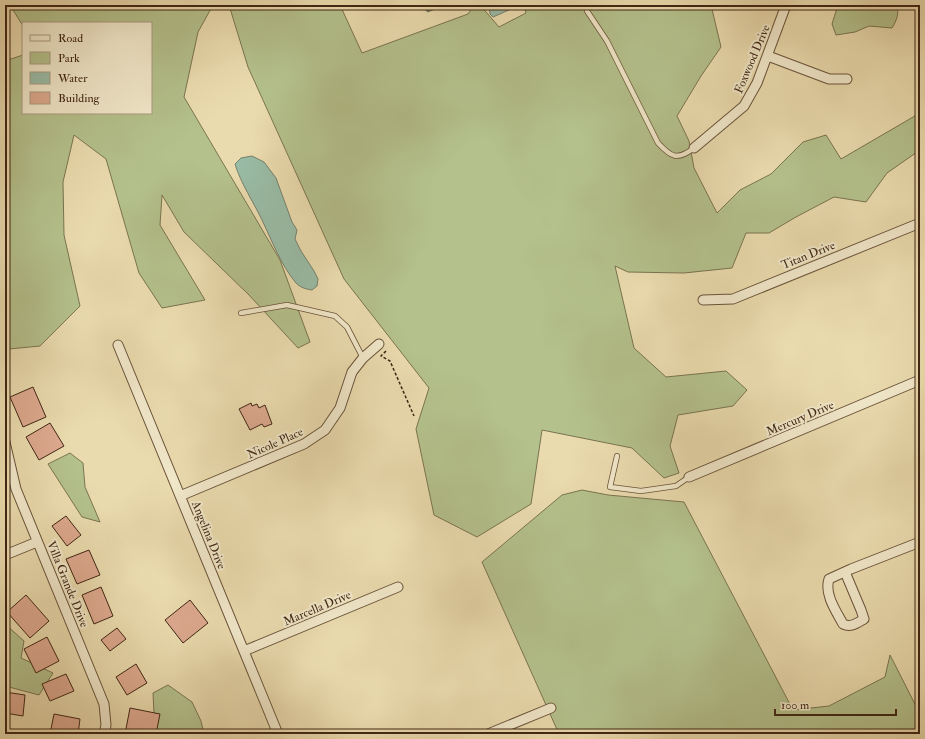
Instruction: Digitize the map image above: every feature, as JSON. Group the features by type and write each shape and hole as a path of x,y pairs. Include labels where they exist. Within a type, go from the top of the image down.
{"street":[{"name":"Foxwood Drive","path":"694,148 744,106 757,83 786,5"},
{"path":"768,56 829,79 847,79"},
{"name":"Titan Drive","path":"703,300 733,298 920,223"},
{"name":"Angelina Drive","path":"118,344 278,734"},
{"name":"Nicole Place","path":"180,496 304,444 325,430 340,408 352,372 363,358 379,344"},
{"name":"Mercury Drive","path":"690,478 920,380"},
{"name":"Villa Grande Drive","path":"5,442 16,489 104,704 106,725 104,734"},
{"path":"5,555 37,542"},
{"path":"845,572 864,619 847,626 843,624 830,598 827,585 829,579 845,572 920,542"},
{"name":"Marcella Drive","path":"244,651 398,587"},
{"path":"488,734 551,708"}],"lane":[{"path":"587,11 606,41 658,143 668,154 677,156 687,153 694,148"},
{"path":"241,314 287,305 335,316 347,327 363,358"},
{"path":"617,456 610,487 641,491 676,486 690,478"}],"path":[{"path":"386,351 380,356 390,361 414,416"}],"green space":[{"path":"10,5 213,5 198,32 184,97 280,260 310,342 298,348 249,295 184,232 162,195 160,225 205,300 162,308 139,273 106,159 74,135 63,182 64,235 80,306 40,346 9,349 5,336 5,61 22,55 22,114 152,114 152,22 22,22 22,24"},
{"path":"229,5 340,5 362,53 468,14 474,5 480,5 499,27 526,13 524,5 711,5 721,47 701,76 677,116 689,141 694,168 717,213 740,190 771,174 803,142 826,135 841,159 920,113 920,150 887,173 866,202 834,197 769,233 746,233 732,268 684,273 628,272 615,266 634,348 666,377 726,371 747,390 733,406 678,415 670,446 679,473 664,478 632,448 542,430 531,504 477,537 434,515 416,429 429,388 344,279 248,67"},
{"path":"838,5 897,5 898,14 892,28 869,26 855,32 836,35 832,24"},
{"path":"70,453 83,463 85,487 100,522 82,517 48,464"},
{"path":"582,490 608,495 684,502 793,710 829,706 885,677 890,655 920,714 920,734 559,734 482,562 562,495"},
{"path":"5,624 24,641 21,658 53,673 39,695 5,686"},
{"path":"168,685 192,702 201,721 204,734 155,734 153,693"}],"water":[{"path":"489,5 520,5 493,17 490,14"},
{"path":"252,156 264,162 276,178 292,222 297,230 295,239 318,279 317,286 312,290 298,285 286,269 259,213 240,179 235,164 241,158"}],"building":[{"path":"33,387 46,417 23,427 10,397"},
{"path":"251,403 252,406 257,404 259,408 265,405 272,424 264,427 262,424 250,430 239,409"},
{"path":"50,423 64,446 39,460 26,437"},
{"path":"66,516 81,535 67,546 52,526"},
{"path":"89,550 100,575 77,584 66,559"},
{"path":"101,587 113,616 94,624 82,595"},
{"path":"26,595 49,621 30,638 7,612"},
{"path":"190,600 208,623 183,643 165,620"},
{"path":"117,628 126,639 110,651 101,640"},
{"path":"47,637 59,661 36,673 24,649"},
{"path":"136,664 147,683 127,695 116,677"},
{"path":"66,674 74,691 50,701 42,684"},
{"path":"5,692 25,695 23,716 5,713"},
{"path":"130,708 160,714 156,734 125,734"},
{"path":"54,714 80,719 78,734 50,734"}],"waterway":[{"path":"426,9 428,11 442,5"}]}
